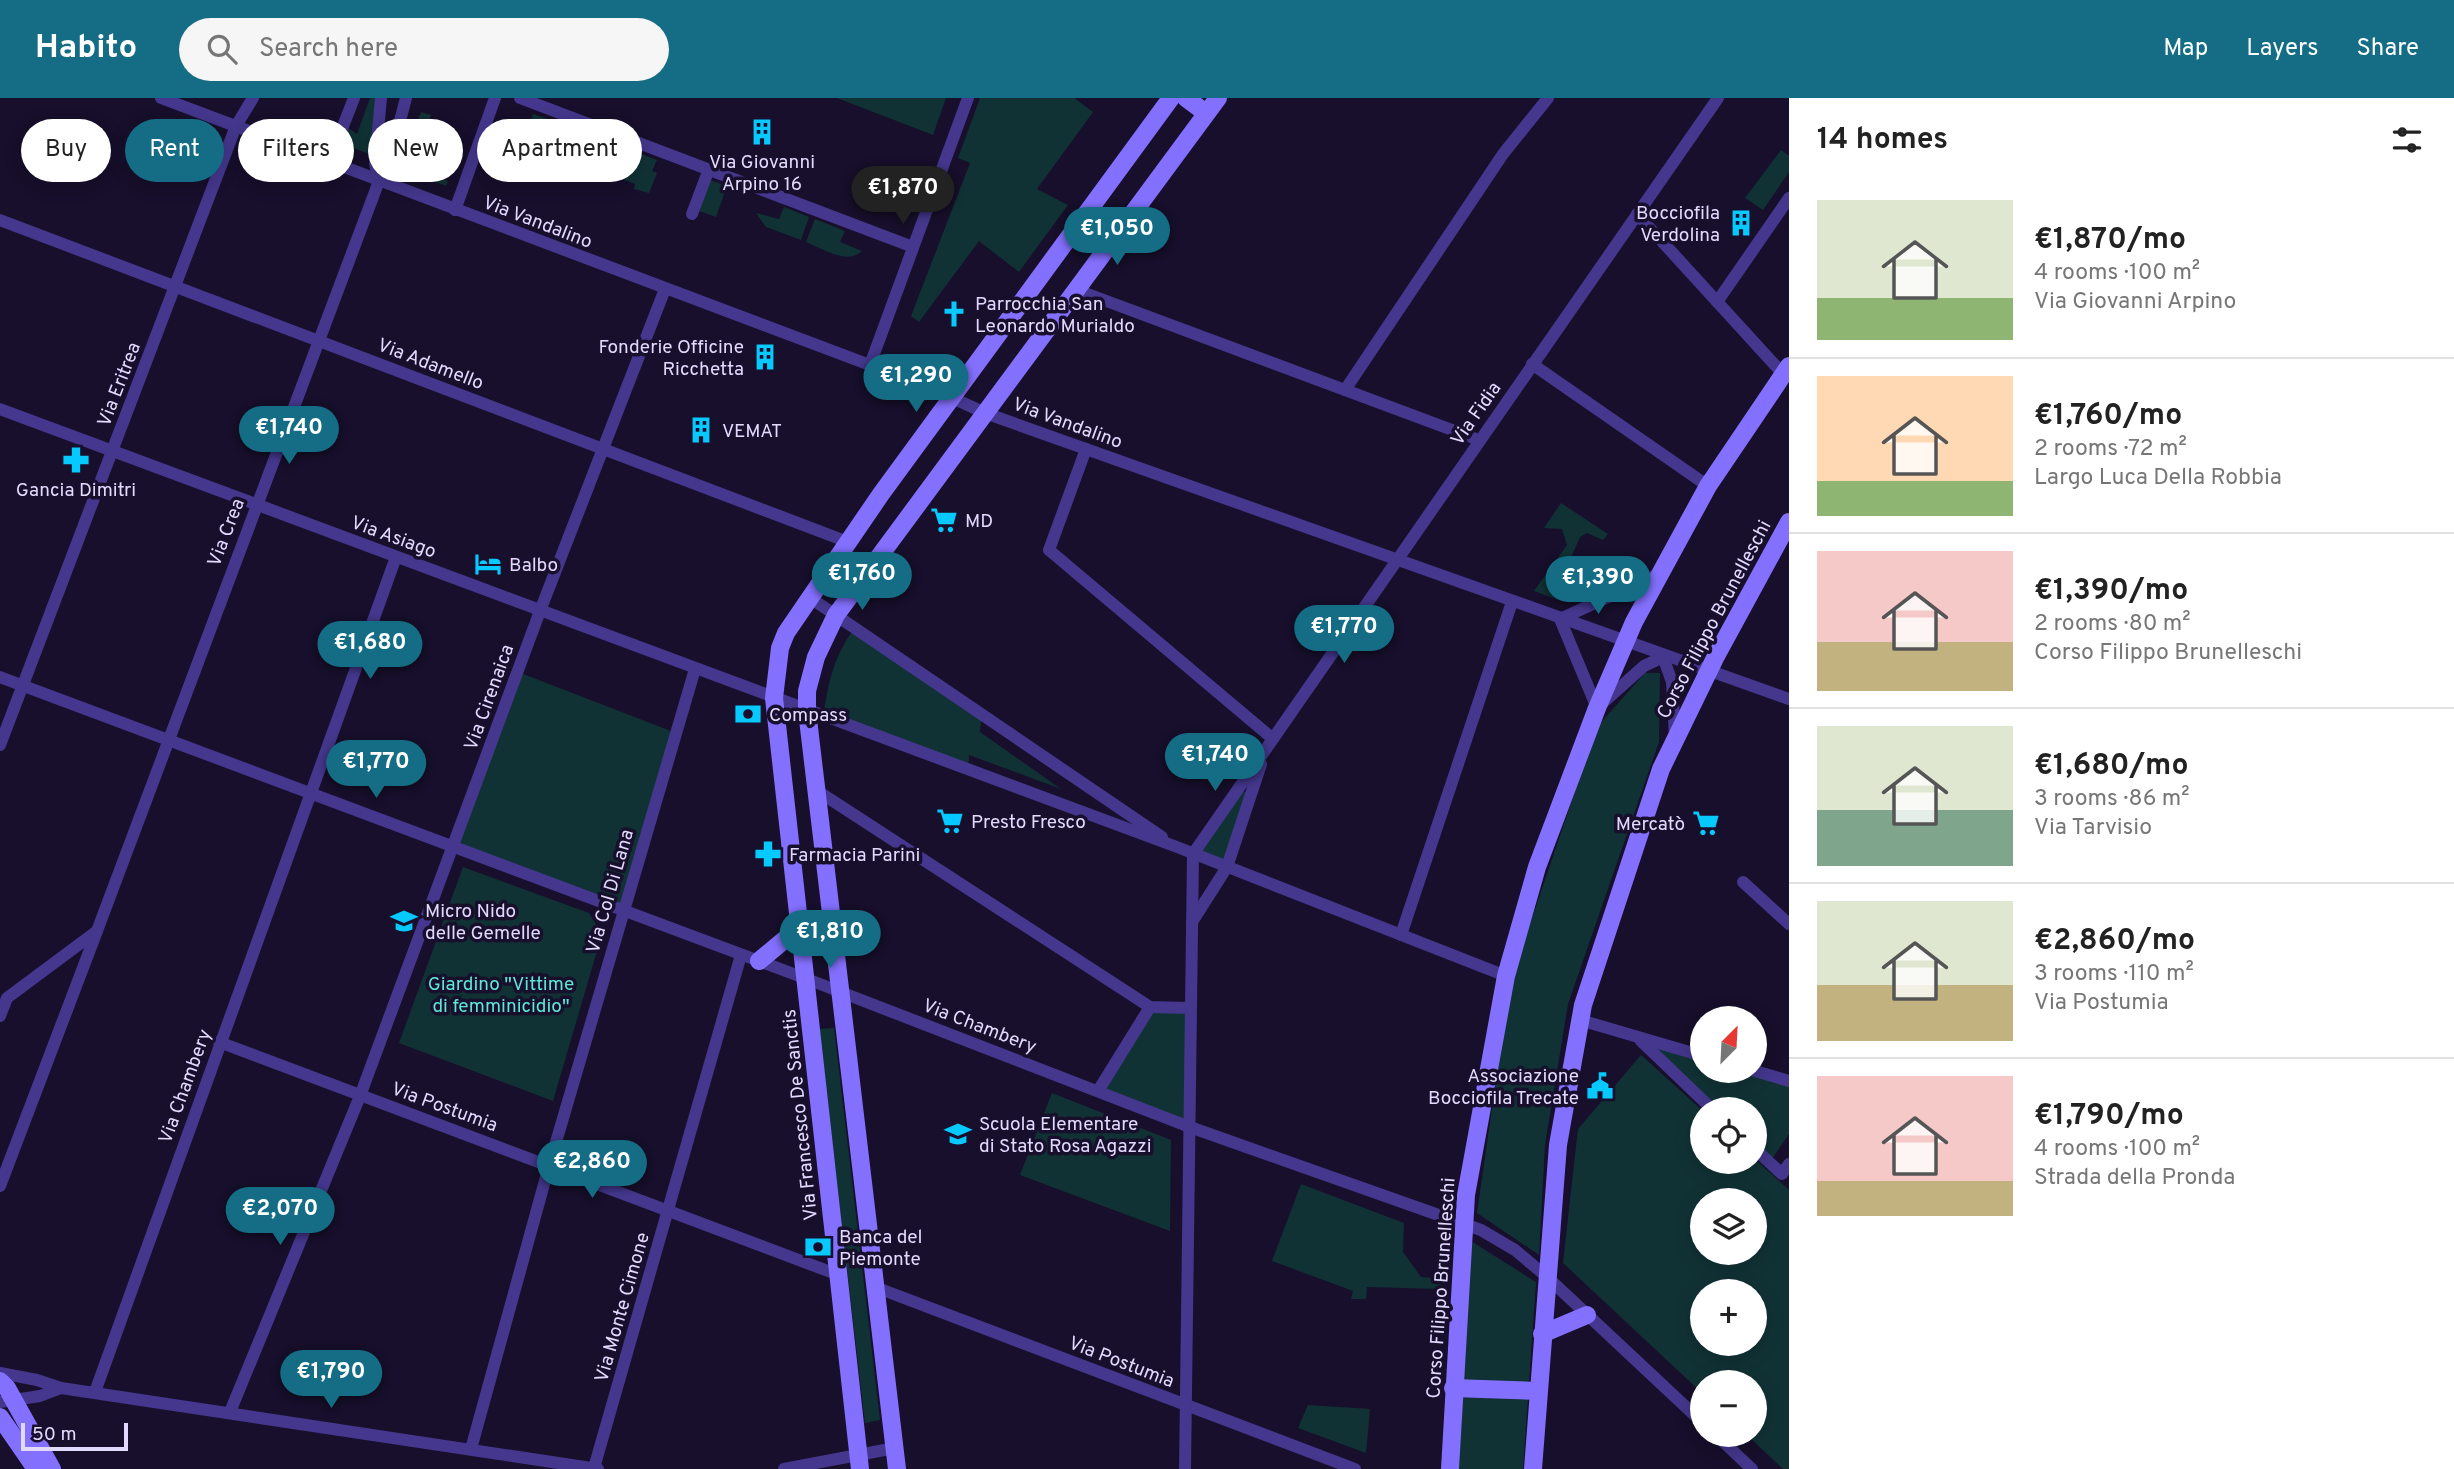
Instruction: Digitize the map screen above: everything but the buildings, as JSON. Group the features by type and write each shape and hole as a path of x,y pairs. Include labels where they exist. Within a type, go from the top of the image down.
{"main road":[{"name":"Via Francesco De Sanctis","path":"859,1462 774,698 783,640 809,597 848,542 1171,98"},
{"path":"1186,98 1206,113"},
{"path":"897,1469 816,790 807,691 816,657 836,615 1218,98"},
{"name":"Corso Filippo Brunelleschi","path":"1450,1469 1463,1223 1506,976 1537,867 1597,708 1659,575 1707,486 1786,370"},
{"name":"Corso Filippo Brunelleschi","path":"1533,1469 1558,1145 1580,1020 1629,862 1675,737 1789,522"},
{"path":"759,961 801,926"},
{"path":"1542,1334 1587,1315"},
{"path":"0,1381 7,1401 27,1425 52,1469"},
{"path":"1453,1388 1538,1391"},
{"path":"0,1417 36,1469"}],"street":[{"name":"Via Vandalino","path":"161,98 236,126"},
{"name":"Via Eritrea","path":"24,686 236,126 253,98"},
{"path":"346,119 354,98"},
{"path":"379,119 381,98"},
{"path":"401,119 406,98"},
{"path":"455,210 495,98"},
{"path":"520,98 913,247"},
{"path":"870,365 968,98"},
{"path":"1345,390 1503,154 1548,98"},
{"name":"Via Fidia","path":"1193,854 1718,98"},
{"path":"692,214 709,169"},
{"name":"Via Crea","path":"167,740 378,182"},
{"name":"Via Vandalino","path":"384,182 870,365 985,413 1663,657 1789,699"},
{"path":"1717,302 1789,198"},
{"path":"1637,214 1717,302 1786,370"},
{"name":"Via Adamello","path":"0,220 848,542"},
{"name":"Via Cirenaica","path":"360,1096 540,611 665,289"},
{"path":"1077,290 1479,440"},
{"path":"1532,364 1707,486"},
{"name":"Via Asiago","path":"0,409 1177,847"},
{"path":"1086,449 1049,550 1269,745"},
{"path":"313,794 396,557"},
{"path":"1597,708 1560,619 1659,575"},
{"path":"809,597 1177,847 1506,976"},
{"path":"1401,935 1512,602"},
{"name":"Corso Filippo Brunelleschi","path":"1597,708 1644,666 1663,657 1672,682 1675,737"},
{"name":"Via Col Di Lana","path":"471,1449 549,1166 695,669"},
{"name":"Via Chambery","path":"0,677 842,992 1187,1126 1463,1223 1515,1250 1690,1411"},
{"path":"0,745 24,686"},
{"path":"0,1186 167,740"},
{"name":"Via Fidia","path":"1192,922 1227,867 1269,745"},
{"path":"816,790 1150,1007 1190,1008"},
{"name":"Via Chambery","path":"95,1392 219,1042 313,794"},
{"path":"1185,1469 1187,1126 1193,854"},
{"path":"1743,882 1789,924"},
{"path":"0,1016 7,998 97,931"},
{"name":"Via Monte Cimone","path":"596,1469 741,955"},
{"path":"1098,1091 1150,1007"},
{"path":"1580,1020 1690,1052"},
{"path":"1638,1038 1699,1097"},
{"path":"219,1042 360,1096"},
{"path":"1768,1075 1789,1081"},
{"name":"Via Postumia","path":"230,1412 360,1096 836,1274"},
{"path":"1767,1157 1786,1169"},
{"name":"Via Postumia","path":"875,1287 1355,1469"},
{"path":"0,1373 61,1388 471,1449 566,1467 596,1469"},
{"path":"7,1401 40,1396 61,1388"},
{"path":"27,1425 40,1396"},
{"path":"1729,1447 1752,1469"},
{"path":"784,1469 859,1462 895,1448"}],"green space":[{"path":"370,98 376,98 375,119 368,119 368,154 354,148 354,132 357,134"},
{"path":"837,98 946,98 933,135"},
{"path":"980,98 1074,98 1093,112 1037,189 1068,205 1019,272 979,241 919,322 911,316 970,163 958,158"},
{"path":"421,112 431,115 430,119 418,119"},
{"path":"533,114 548,119 531,119"},
{"path":"1781,150 1789,156 1789,172 1763,210 1745,198"},
{"path":"642,154 657,160 652,171 657,173 649,193 634,189 635,184 630,182 642,182"},
{"path":"710,180 727,186 716,217 699,211"},
{"path":"784,207 809,217 801,240 766,227 756,213 779,219"},
{"path":"815,219 845,231 840,242 862,251 856,255 842,256 806,242"},
{"path":"1561,503 1608,534 1603,540 1587,533 1580,537 1561,580 1567,596 1556,599 1534,591 1567,545 1562,529 1544,528"},
{"path":"855,627 982,713 980,732 1061,789 969,755 968,771 823,717 833,670"},
{"path":"518,672 676,733 623,911 454,847"},
{"path":"1645,673 1660,673 1659,742 1568,1004 1545,1145 1539,1255 1477,1213 1510,983 1597,727"},
{"path":"1238,789 1251,795 1227,867 1193,854"},
{"name":"Giardino \"Vittime di femminicidio\"","path":"463,867 589,913 602,934 553,1101 399,1043"},
{"path":"1150,1007 1190,1008 1187,1126 1098,1091"},
{"path":"834,1028 880,1420 865,1423 819,1029"},
{"path":"1637,1041 1690,1055 1690,1083 1768,1083 1768,1076 1789,1081 1789,1134 1770,1162 1767,1159 1767,1097 1700,1097"},
{"path":"1641,1055 1690,1099 1690,1174 1767,1174 1767,1170 1789,1190 1789,1469 1783,1469 1760,1447 1767,1447 1767,1370 1690,1370 1690,1382 1563,1263 1578,1129"},
{"path":"1052,1093 1171,1140 1170,1231 1020,1175"},
{"path":"1301,1184 1404,1223 1403,1252 1421,1277 1442,1279 1441,1289 1367,1287 1366,1299 1351,1299 1353,1291 1272,1261"},
{"path":"1471,1241 1536,1282 1523,1469 1459,1469"},
{"path":"1308,1405 1370,1409 1366,1453 1298,1428"}],"place":[{"name":"Via Giovanni Arpino 16","path":"762,132"},
{"name":"Bocciofila Verdolina","path":"1741,223"},
{"name":"Parrocchia San Leonardo Murialdo","path":"954,314"},
{"name":"Fonderie Officine Ricchetta","path":"765,357"},
{"name":"VEMAT","path":"701,430"},
{"name":"Gancia Dimitri","path":"76,460"},
{"name":"MD","path":"944,520"},
{"name":"Balbo","path":"488,564"},
{"name":"Compass","path":"748,714"},
{"name":"Presto Fresco","path":"950,821"},
{"name":"Mercatò","path":"1706,823"},
{"name":"Farmacia Parini","path":"768,854"},
{"name":"Micro Nido delle Gemelle","path":"404,921"},
{"name":"Associazione Bocciofila Trecate","path":"1600,1086"},
{"name":"Scuola Elementare di Stato Rosa Agazzi","path":"958,1134"},
{"name":"Banca del Piemonte","path":"818,1247"}]}
